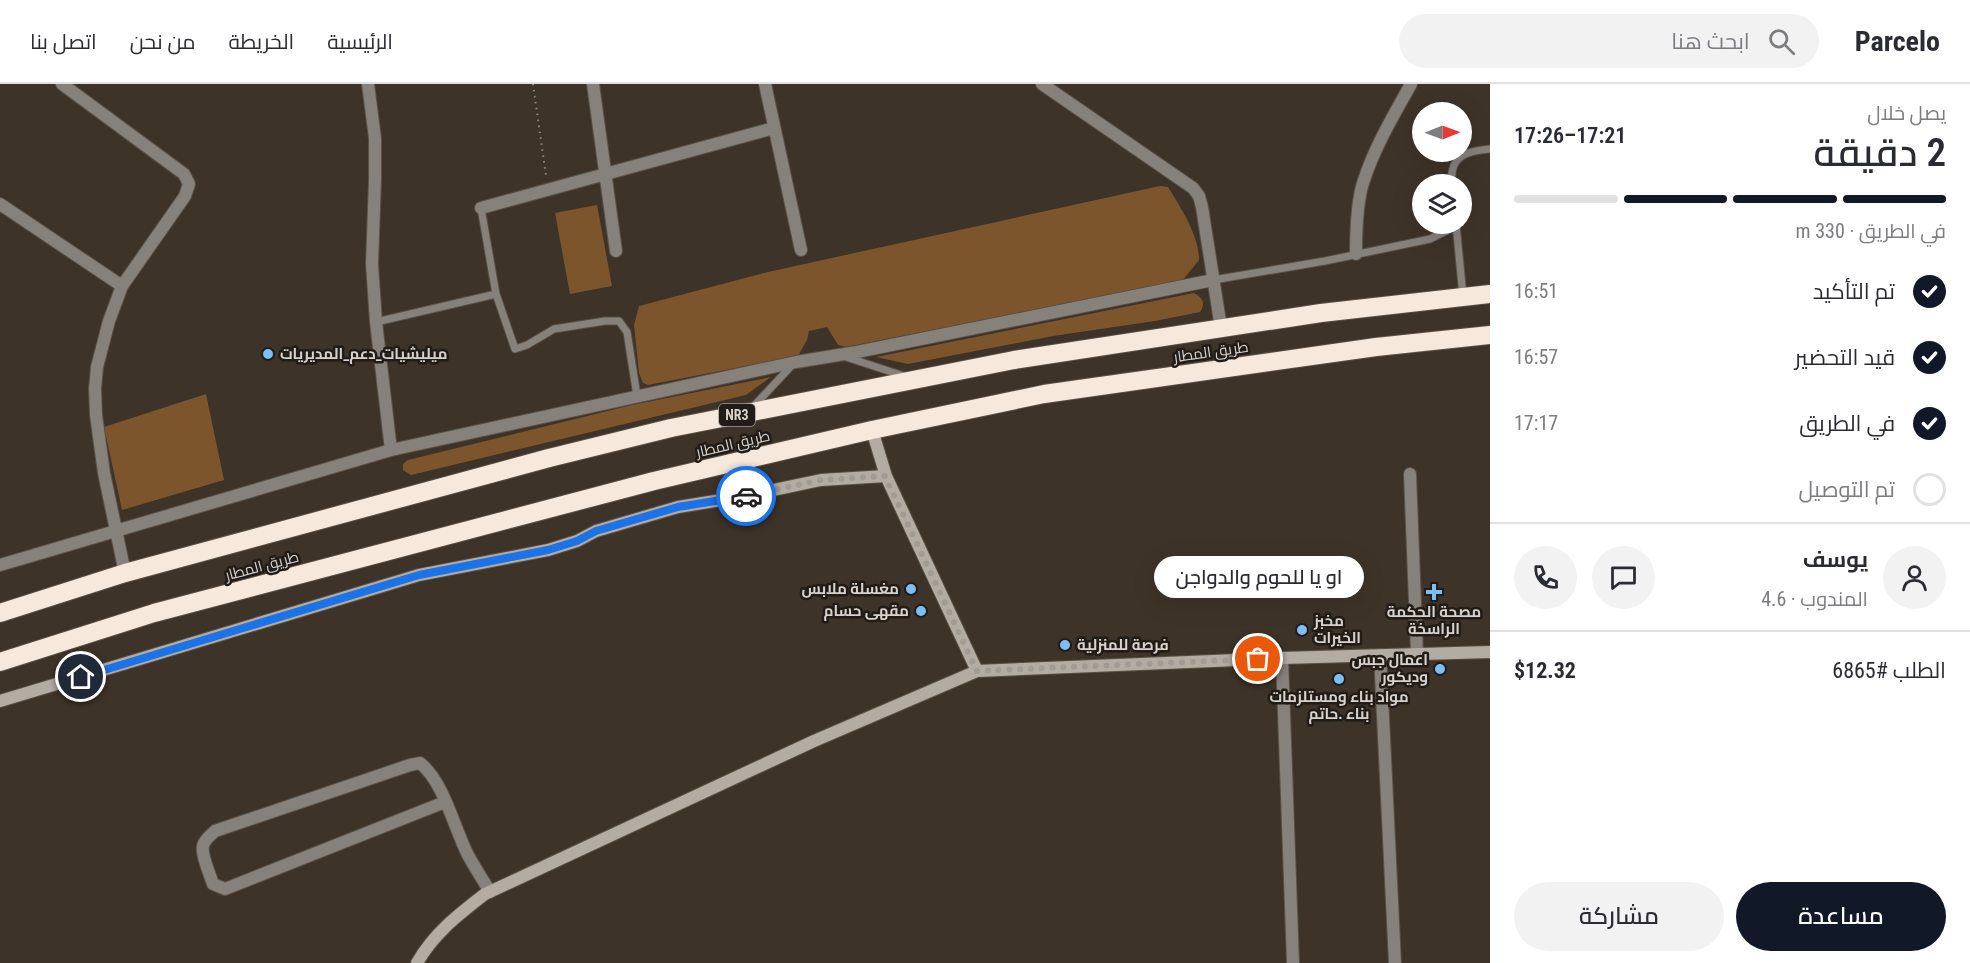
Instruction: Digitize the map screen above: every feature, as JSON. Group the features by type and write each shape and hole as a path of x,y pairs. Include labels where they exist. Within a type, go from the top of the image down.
{"highway":[{"name":"طريق المطار","path":"0,613 125,573 549,458 671,428 1014,360 1321,313 1490,294"},
{"name":"طريق المطار","path":"0,662 154,613 654,480 872,430 1044,394 1376,347 1490,335"}],"street":[{"path":"62,84 184,174 189,184 185,196 122,286 100,355 95,389 96,415 104,473 125,573"},
{"path":"368,84 375,138 372,264 376,322 391,450"},
{"path":"593,84 616,251"},
{"path":"765,84 801,250"},
{"path":"1042,84 1193,188 1199,196 1221,328"},
{"path":"1356,254 1363,181 1387,126 1411,84"},
{"path":"481,208 774,128"},
{"path":"0,204 122,286"},
{"path":"0,565 391,450 796,362 1213,280"},
{"path":"872,430 885,476 977,671"},
{"path":"1410,474 1417,654"},
{"path":"0,701 419,575 548,550 577,541 596,531 678,507 821,480 885,476"},
{"path":"417,963 428,945 452,919 490,892 814,741 977,671 1490,652"},
{"path":"1380,655 1395,963"},
{"path":"1282,658 1293,963"},
{"path":"445,802 225,889 213,884 204,854 203,846 215,831 420,763 428,769 445,802 468,855 490,892"}],"lane":[{"path":"1451,174 1456,159 1470,151 1490,149"},
{"path":"481,208 496,294 515,349 527,345 554,329 619,321 627,332 637,396"},
{"path":"1213,280 1430,239 1439,234"},
{"path":"1457,234 1463,297"},
{"path":"376,322 496,294"},
{"path":"840,355 915,380"},
{"path":"748,413 796,362"}],"path":[{"path":"533,84 548,191"}],"shaded area":[{"path":"1160,186 1168,187 1193,231 1196,241 1199,260 1182,281 846,347 838,345 827,327 809,331 798,356 648,385 643,383 639,373 634,325 639,306 768,272"},
{"path":"597,205 612,286 570,294 555,213"},
{"path":"1194,293 1203,301 1200,312 1053,336 908,364 876,357"},
{"path":"771,377 746,395 411,475 403,470 403,464 408,460 632,405"},
{"path":"206,394 224,480 122,510 104,427"}],"way so far":[{"path":"746,496 821,480 885,476 977,671 1258,659"}],"place":[{"name":"ميليشيات_دعم_المديريات","path":"268,354"},
{"name":"مغسلة ملابس","path":"911,589"},
{"name":"مصحة الحكمة الراسخة","path":"1434,592"},
{"name":"مقهى حسام","path":"921,611"},
{"name":"مخبز الخيرات","path":"1302,630"},
{"name":"فرصة للمنزلية","path":"1065,645"},
{"name":"او يا للحوم والدواجن","path":"1258,659"},
{"name":"اعمال جبس وديكور","path":"1440,669"},
{"name":"مواد بناء ومستلزمات بناء .حاتم","path":"1339,679"}],"route":[{"path":"81,677 419,575 548,550 577,541 596,531 678,507 746,496"}]}
